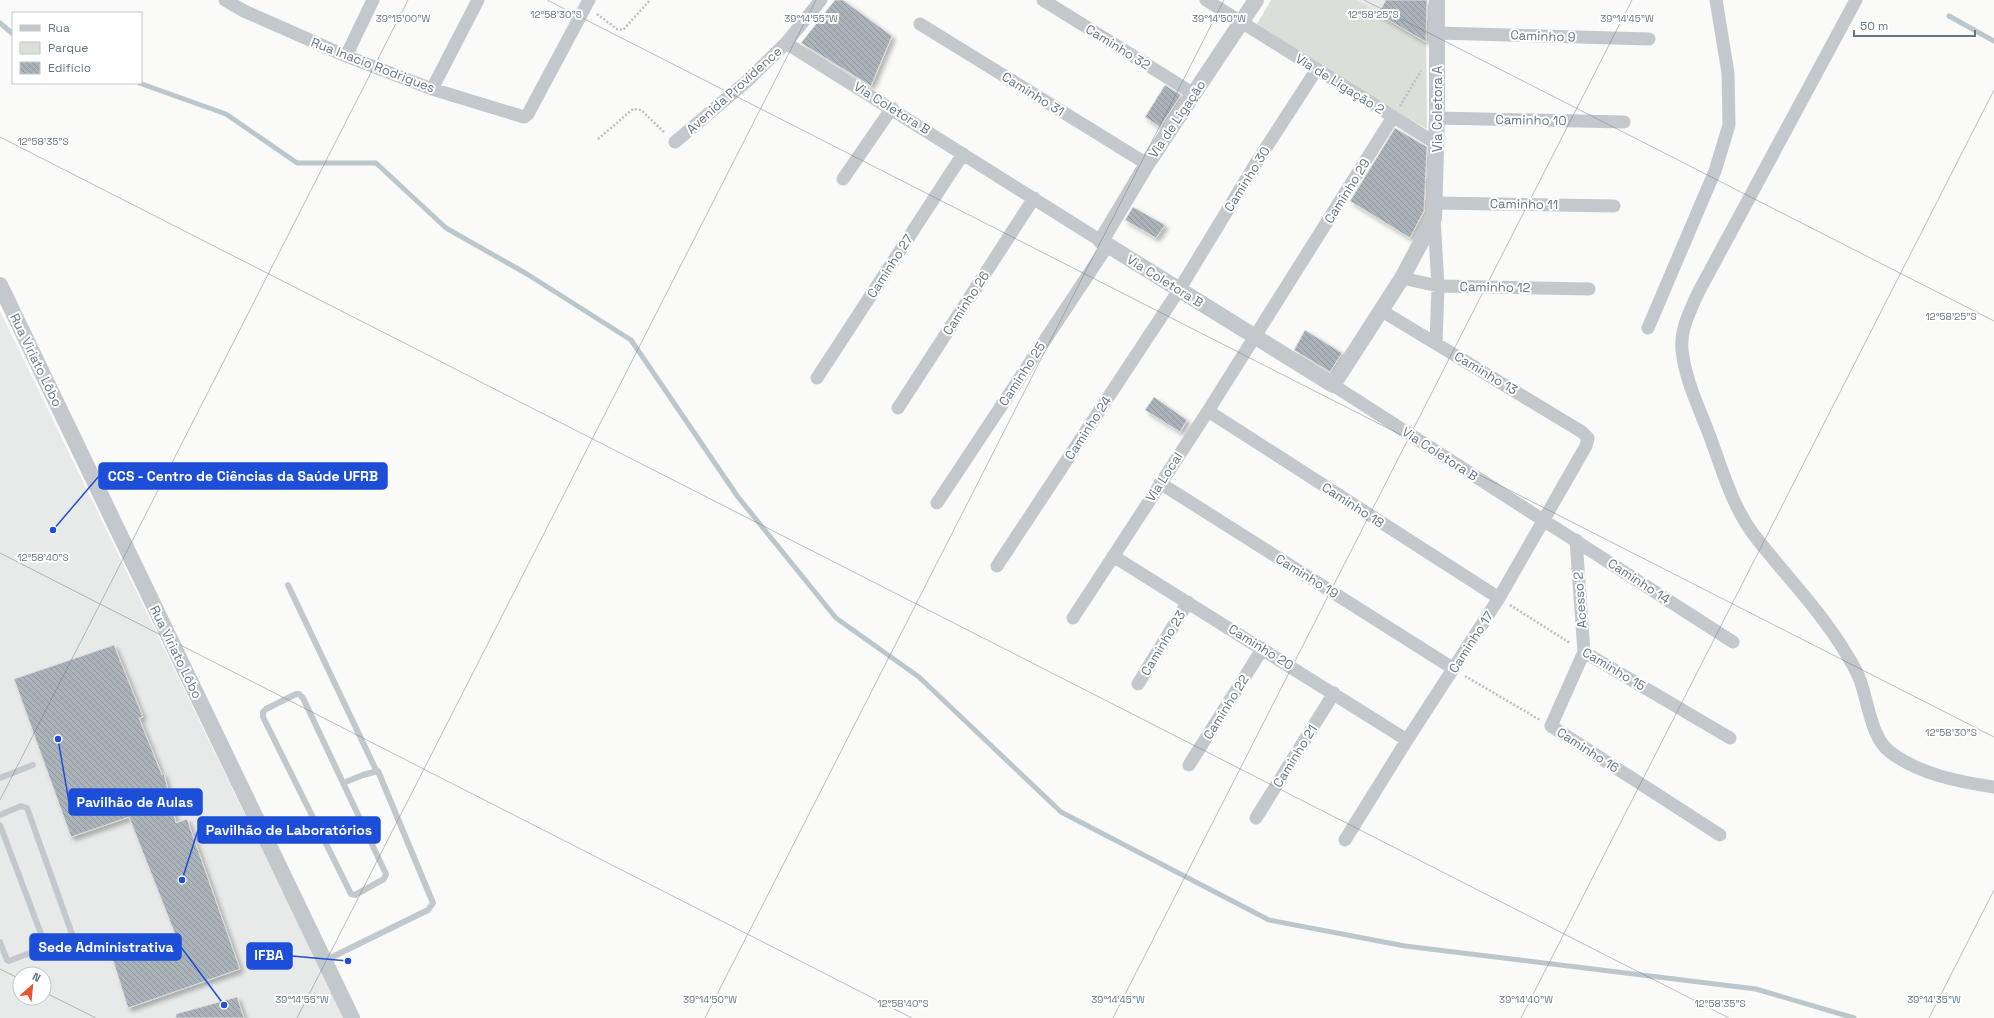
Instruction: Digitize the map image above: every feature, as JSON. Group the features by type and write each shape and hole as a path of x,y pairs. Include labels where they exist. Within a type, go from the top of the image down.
{"street":[{"name":"Rua Inacio Rodrigues","path":"225,0 247,6 346,56 432,89 526,117 587,3"},
{"path":"346,56 373,0"},
{"path":"432,89 478,0"},
{"name":"Avenida Providence","path":"675,142 746,82 786,43 821,0"},
{"name":"Caminho 32","path":"1043,0 1194,94"},
{"name":"Via de Ligação 2","path":"1206,0 1437,144"},
{"name":"Via de Ligação","path":"1104,243 1147,164 1256,0"},
{"name":"Via Coletora A","path":"1436,343 1438,286 1435,210 1437,144 1437,0"},
{"path":"1648,328 1715,171 1729,125 1726,59 1716,0"},
{"path":"1856,0 1688,315 1683,330 1682,349 1696,402 1734,501 1743,519 1754,535 1811,603 1847,654 1860,679 1880,743 1890,752 1922,769 1963,782 1994,787"},
{"name":"Caminho 31","path":"920,24 1147,164"},
{"name":"Caminho 9","path":"1437,39 1648,39"},
{"name":"Via Coletora B","path":"786,43 1333,385 1544,520"},
{"name":"Caminho 30","path":"1179,290 1258,160 1317,69"},
{"path":"842,179 892,108"},
{"name":"Caminho 29","path":"1254,336 1393,117"},
{"name":"Caminho 10","path":"1437,118 1624,122"},
{"name":"Caminho 27","path":"817,378 963,154"},
{"name":"Caminho 26","path":"898,408 1034,198"},
{"name":"Caminho 11","path":"1435,210 1614,206"},
{"name":"Via Coletora A","path":"1333,385 1402,278 1435,210"},
{"name":"Caminho 25","path":"937,503 1104,243"},
{"name":"Caminho 12","path":"1402,278 1438,286 1589,289"},
{"name":"Rua Viriato Lôbo","path":"0,285 352,1018"},
{"name":"Caminho 24","path":"997,566 1179,290"},
{"name":"Caminho 13","path":"1382,310 1582,432 1588,438"},
{"name":"Via Local","path":"1073,618 1208,411 1254,336"},
{"name":"Caminho 18","path":"1208,411 1500,598"},
{"name":"Caminho 17","path":"1345,840 1407,740 1500,598 1586,446 1588,438"},
{"name":"Caminho 19","path":"1160,483 1454,669"},
{"name":"Caminho 14","path":"1544,520 1733,642"},
{"name":"Acesso 2","path":"1551,726 1584,652 1576,540"},
{"name":"Caminho 20","path":"1113,556 1407,740"},
{"name":"Caminho 23","path":"1138,684 1188,602"},
{"name":"Caminho 22","path":"1189,765 1262,648"},
{"name":"Caminho 15","path":"1584,652 1730,738"},
{"name":"Caminho 21","path":"1256,818 1334,693"},
{"name":"Caminho 16","path":"1551,726 1720,835"}],"lane":[{"path":"288,585 376,770 379,772 433,903 428,910 324,961"},
{"path":"296,694 301,695 343,783 386,876 383,881 353,896 263,717 264,710 296,694"},
{"path":"0,778 33,766"},
{"path":"343,783 376,770"},
{"path":"0,815 21,806 27,808 72,931 70,937 9,961 7,960 0,942"},
{"path":"0,825 46,947"}],"path":[{"path":"587,3 617,29 623,30 650,0"},
{"path":"1393,117 1437,39"},
{"path":"598,139 633,109 641,110 675,142"},
{"name":"Caminho 15","path":"1500,598 1584,652"},
{"name":"Caminho 16","path":"1454,669 1551,726"}],"shaded area":[{"path":"1357,0 1386,0 1378,14"},
{"path":"0,311 344,1018 0,1018"}],"green space":[{"path":"1271,0 1357,0 1426,42 1427,129 1381,103 1257,24"}],"building":[{"path":"835,0 843,0 892,36 871,86 801,43"},
{"path":"1386,0 1427,0 1426,42 1378,14"},
{"path":"1165,85 1181,95 1160,127 1145,117"},
{"path":"1395,128 1427,147 1424,211 1410,238 1350,201"},
{"path":"1133,207 1165,225 1156,238 1125,220"},
{"path":"1305,330 1342,353 1330,372 1294,350"},
{"path":"1154,397 1187,420 1180,432 1145,410"},
{"path":"114,645 143,717 139,718 162,775 164,774 176,823 187,819 240,969 128,1008 112,957 175,934 129,817 71,837 14,679"},
{"path":"237,997 244,1018 176,1018 176,1014"}],"waterway":[{"path":"1949,16 1994,41"},
{"path":"0,23 12,33"},
{"path":"142,84 226,114 297,163 376,163 446,228 527,274 631,340 738,497 836,618 919,677 1061,812 1269,920 1405,946 1756,989 1854,1018"}],"place":[{"name":"CCS - Centro de Ciências da Saúde UFRB","path":"53,530"},
{"name":"Pavilhão de Aulas","path":"58,739"},
{"name":"Pavilhão de Laboratórios","path":"182,880"},
{"name":"IFBA","path":"348,961"},
{"name":"Sede Administrativa","path":"224,1005"}]}
